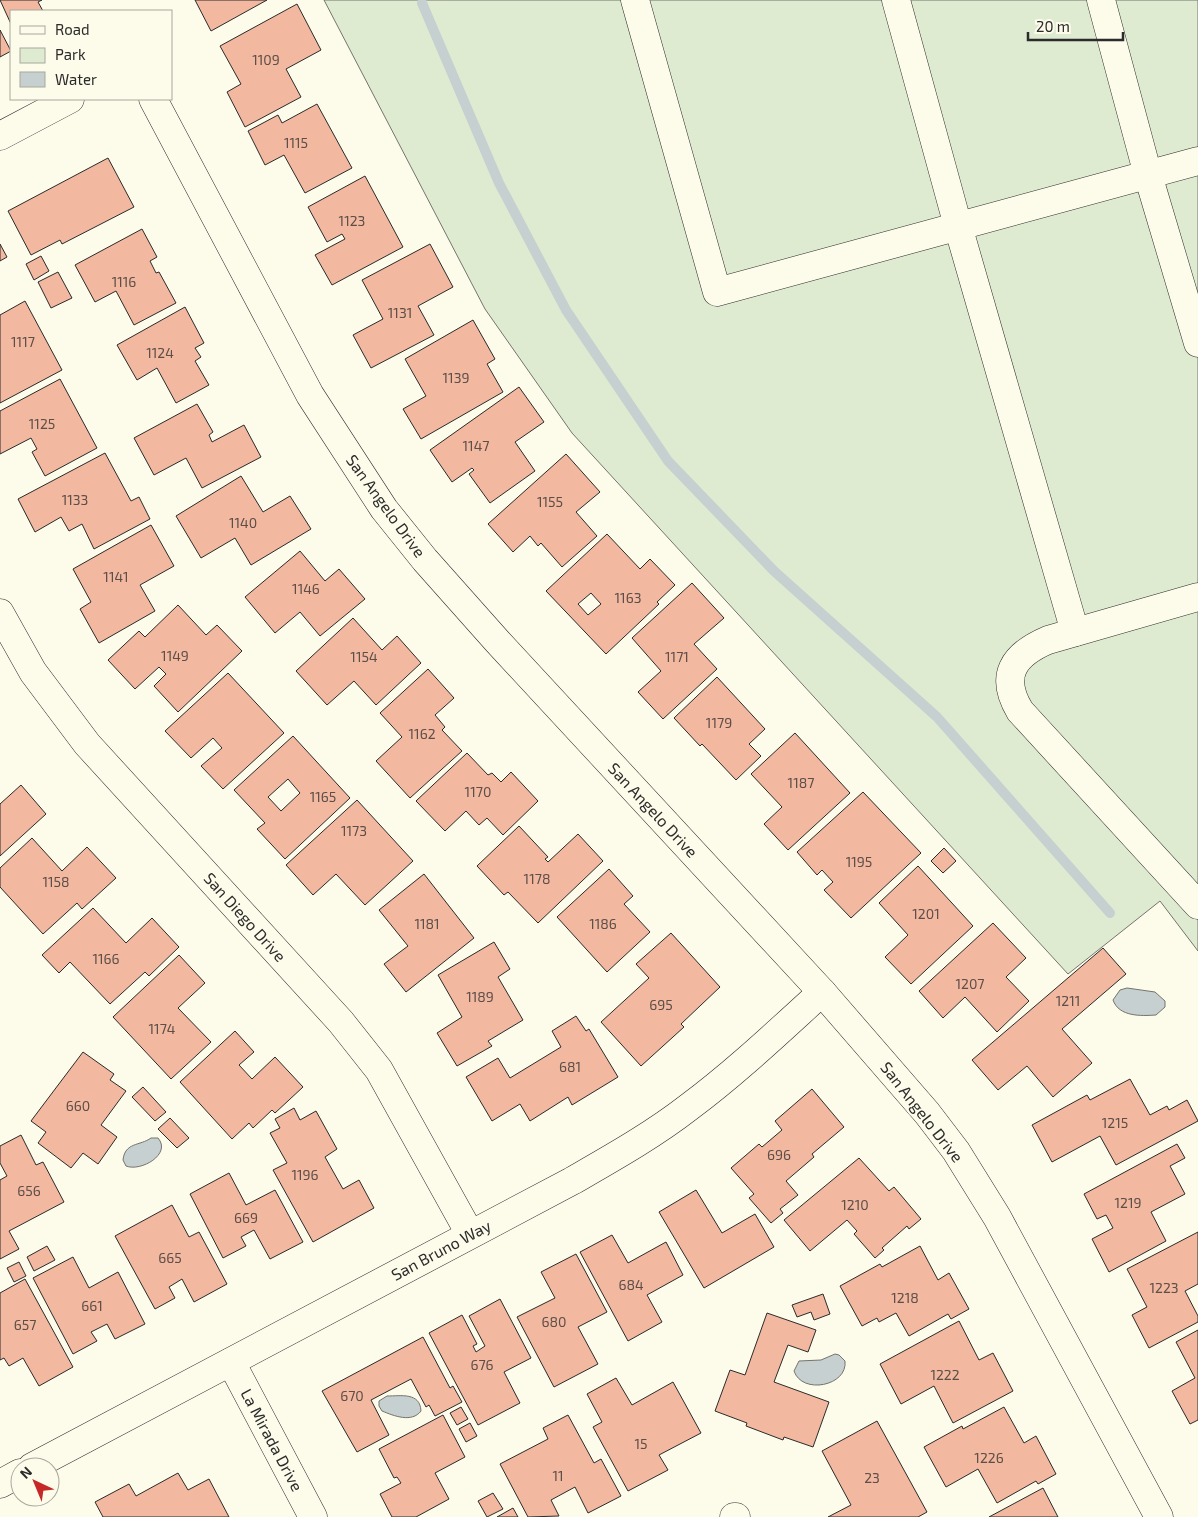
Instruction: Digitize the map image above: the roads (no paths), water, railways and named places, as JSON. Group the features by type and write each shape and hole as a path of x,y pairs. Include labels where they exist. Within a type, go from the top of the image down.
{"street":[{"path":"635,0 717,292 1198,161"},
{"path":"896,0 958,226 1075,632"},
{"path":"1101,0 1148,175 1198,343"},
{"path":"0,136 68,100"},
{"name":"San Angelo Drive","path":"154,100 310,394 384,509 425,560 497,641 822,992 927,1113 956,1151 997,1217 1159,1517"},
{"path":"1198,597 1075,632 1031,648 1020,658 1010,677 1009,684 1012,697 1020,711 1198,905"},
{"name":"San Diego Drive","path":"0,613 33,672 88,744 341,1022 379,1070 470,1234"},
{"name":"San Bruno Way","path":"51,1457 581,1176 633,1146 688,1108 735,1071 822,992"},
{"name":"La Mirada Drive","path":"231,1362 313,1517"}],"water":[{"path":"1127,988 1155,992 1165,1001 1165,1007 1156,1015 1137,1015 1120,1010 1113,1000 1120,990"},
{"path":"151,1138 158,1138 161,1144 161,1150 158,1155 146,1164 132,1167 126,1166 123,1160 127,1150"},
{"path":"835,1354 845,1361 844,1370 832,1381 814,1385 806,1383 794,1371 799,1361 821,1360"},
{"path":"387,1396 409,1396 417,1401 421,1411 417,1415 408,1418 382,1411 379,1401"}],"waterway":[{"path":"422,3 499,183 566,310 668,461 774,571 937,717 1110,913"}]}
